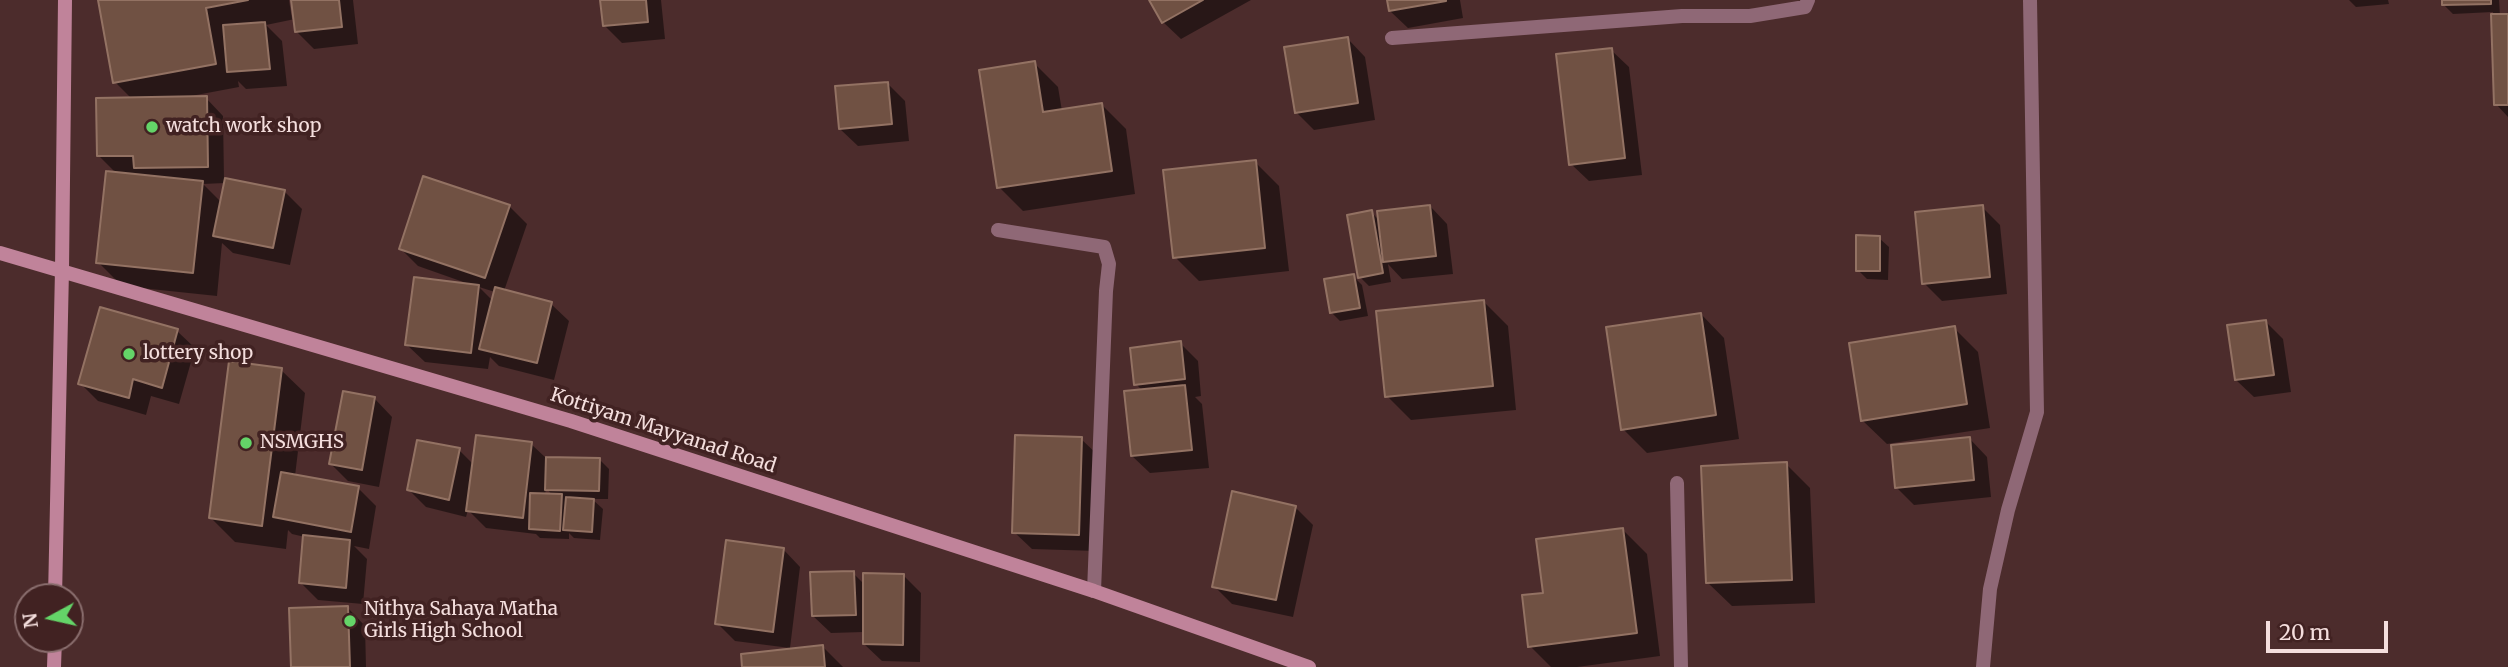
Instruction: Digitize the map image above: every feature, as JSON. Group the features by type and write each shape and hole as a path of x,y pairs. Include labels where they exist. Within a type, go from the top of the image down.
{"main road":[{"path":"55,583 65,0"},
{"name":"Kottiyam Mayyanad Road","path":"0,253 571,421 1094,591 1309,667"}],"street":[{"path":"1392,38 1682,16 1750,16 1805,7 1808,0"},
{"path":"1983,667 1990,589 2008,510 2037,412 2030,0"},
{"path":"998,230 1104,247 1109,264 1094,591"},
{"path":"1677,483 1681,667"}],"building":[{"path":"98,0 248,0 206,8 216,64 113,83"},
{"path":"291,0 339,0 342,27 295,32"},
{"path":"600,0 646,0 648,22 603,26"},
{"path":"1149,0 1203,0 1162,23"},
{"path":"1387,0 1446,0 1446,1 1389,11"},
{"path":"2442,0 2491,0 2491,4 2442,5"},
{"path":"2491,14 2508,14 2508,105 2494,105"},
{"path":"265,22 270,69 227,72 223,25"},
{"path":"1348,37 1358,103 1295,113 1284,47"},
{"path":"1612,48 1625,158 1569,165 1556,54"},
{"path":"1035,61 1043,112 1102,103 1112,171 997,188 979,70"},
{"path":"888,82 892,124 839,129 835,86"},
{"name":"watch work shop","path":"207,96 208,167 134,168 133,156 97,156 96,98"},
{"path":"1256,160 1265,248 1173,258 1163,170"},
{"path":"106,171 203,181 193,273 96,263"},
{"path":"423,176 510,205 485,278 399,249"},
{"path":"225,178 285,190 273,248 213,236"},
{"path":"1430,205 1436,256 1383,262 1377,211"},
{"path":"1983,205 1990,277 1922,284 1915,212"},
{"path":"1372,210 1383,273 1358,278 1347,215"},
{"path":"1856,235 1880,236 1880,271 1856,271"},
{"path":"1354,274 1360,308 1330,313 1324,279"},
{"path":"414,277 479,285 471,353 405,345"},
{"path":"495,287 552,302 537,363 479,349"},
{"path":"1484,300 1493,386 1385,397 1376,311"},
{"name":"lottery shop","path":"100,307 178,329 162,388 133,379 129,398 78,384"},
{"path":"1701,313 1716,415 1621,430 1606,327"},
{"path":"2266,320 2274,375 2235,380 2227,325"},
{"path":"1955,326 1967,404 1861,421 1849,343"},
{"path":"1181,341 1185,379 1134,385 1130,348"},
{"name":"NSMGHS","path":"229,361 282,368 262,526 209,518"},
{"path":"1185,385 1192,450 1131,456 1124,391"},
{"path":"343,391 375,397 362,470 329,464"},
{"path":"476,435 532,442 523,518 466,511"},
{"path":"1015,435 1082,437 1079,535 1012,533"},
{"path":"1970,437 1974,480 1895,488 1891,445"},
{"path":"417,440 460,448 449,500 407,490"},
{"path":"546,457 600,458 599,491 545,490"},
{"path":"1787,462 1792,580 1706,583 1701,466"},
{"path":"281,472 359,486 351,532 273,517"},
{"path":"1232,491 1296,506 1276,600 1212,587"},
{"path":"530,493 562,494 560,531 529,529"},
{"path":"566,497 594,499 592,532 563,530"},
{"path":"1623,528 1637,633 1528,647 1522,595 1543,593 1536,539"},
{"path":"303,535 350,540 346,588 299,583"},
{"path":"726,540 784,548 773,632 715,624"},
{"path":"854,571 856,615 812,616 810,572"},
{"path":"863,573 904,574 903,645 863,644"},
{"path":"348,606 350,667 291,667 289,608"},
{"path":"823,645 825,667 742,667 741,654"}],"place":[{"name":"watch work shop","path":"152,127"},
{"name":"lottery shop","path":"129,354"},
{"name":"NSMGHS","path":"246,443"},
{"name":"Nithya Sahaya Matha Girls High School","path":"350,621"}]}
